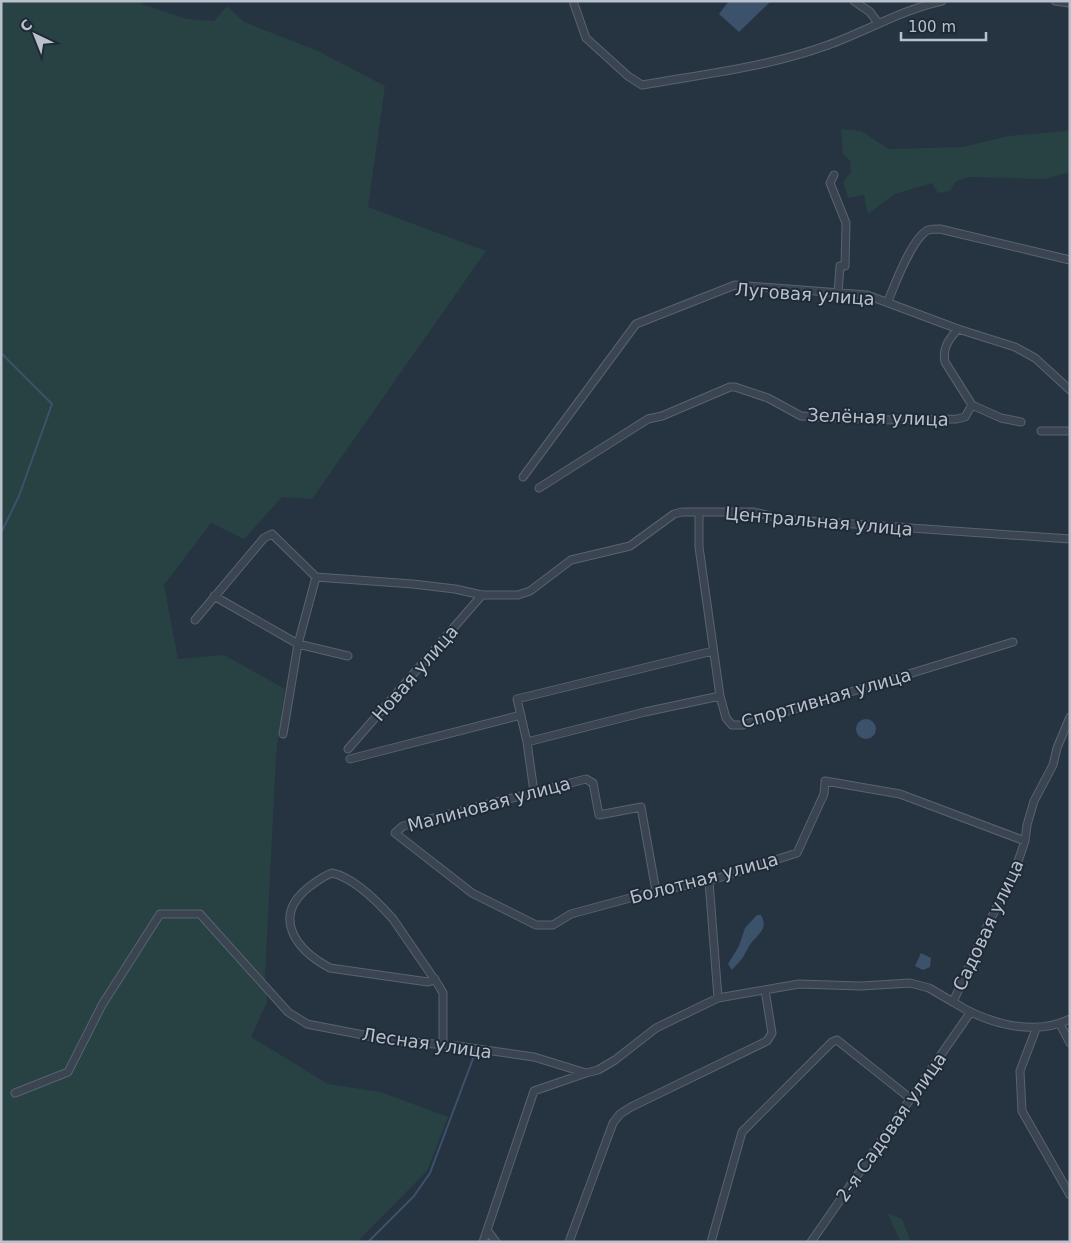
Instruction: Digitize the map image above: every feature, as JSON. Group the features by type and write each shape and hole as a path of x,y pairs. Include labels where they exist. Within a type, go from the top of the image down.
{"street":[{"path":"573,1 586,38 628,76 642,85 773,62 829,45 916,7 942,1"},
{"path":"854,1 870,12 878,23"},
{"path":"1055,1 1070,3"},
{"path":"834,175 830,183 846,223 845,266 840,266 838,294"},
{"path":"888,301 914,246 920,236 929,230 940,229 1070,260"},
{"name":"Луговая улица","path":"523,477 636,324 735,285 867,295 888,301 958,329 1015,347 1035,358 1070,390"},
{"path":"958,329 946,345 945,362 972,405 1001,418 1021,422"},
{"name":"Зелёная улица","path":"539,488 648,419 662,416 730,387 768,398 797,414 824,418 876,420 957,419 965,417 972,405"},
{"path":"1041,431 1070,431"},
{"name":"Центральная улица","path":"482,595 502,597 530,591 571,560 630,546 674,514 688,511 754,512 782,519 1070,539"},
{"name":"Спортивная улица","path":"699,512 699,547 720,696 729,722 736,726 743,726 1013,642"},
{"path":"195,620 268,534 277,536 316,577 412,584 455,589 482,595"},
{"path":"283,734 298,644 316,577"},
{"name":"Новая улица","path":"348,749 482,595"},
{"path":"214,596 298,644 348,656"},
{"path":"534,792 528,742 517,698 623,671 713,651"},
{"path":"528,742 645,712 720,696"},
{"path":"350,760 521,715"},
{"name":"Садовая улица","path":"970,1013 953,1002 989,922 1014,876 1025,841 1027,825 1034,801 1053,765 1057,748 1070,717"},
{"name":"Малиновая улица","path":"536,925 472,893 395,834 403,826 586,778 593,784 599,815 641,807 656,891"},
{"name":"Болотная улица","path":"536,925 553,925 571,914 656,891 709,881 797,853 824,794 825,781 900,794 1025,841"},
{"path":"435,979 428,982 330,968 321,963 300,944 292,933 291,908 296,897 324,875 332,873 341,875 388,914 435,979 443,993 443,1045"},
{"path":"709,881 718,998"},
{"name":"Лесная улица","path":"16,1094 68,1072 102,1005 160,914 200,914 288,1012 307,1024 389,1040 534,1057 561,1063 586,1072"},
{"path":"483,1242 534,1091 586,1072 598,1070 616,1060 656,1028 718,998 799,984 862,986 910,983 929,988 953,1002"},
{"path":"569,1242 612,1123 620,1114 631,1107 768,1041 772,1033 765,990"},
{"path":"970,1013 1036,1029 1060,1024 1070,1019"},
{"name":"2-я Садовая улица","path":"811,1242 970,1013"},
{"path":"1060,1024 1070,1043"},
{"path":"1036,1029 1020,1071 1019,1091 1022,1111 1070,1195"},
{"path":"711,1242 742,1132 832,1042 837,1040 911,1099"},
{"path":"487,1230 496,1242"}],"green space":[{"path":"1,1 141,1 144,5 187,19 214,21 227,6 244,22 318,51 385,86 368,207 486,251 312,499 282,497 244,539 211,523 164,585 178,659 224,655 285,689 276,755 265,976 267,1002 251,1037 328,1084 381,1092 448,1117 427,1171 357,1242 1,1242"},
{"path":"1070,127 1070,172 1045,179 970,177 956,181 950,191 938,193 932,183 895,194 868,214 864,195 848,198 843,182 851,172 850,161 843,154 841,129 861,131 889,149 963,147 1008,136 1067,131"},
{"path":"887,1213 902,1219 911,1242 901,1242"}],"water":[{"path":"729,1 771,1 739,32 719,14"},
{"path":"866,719 873,722 876,729 873,736 866,739 859,736 856,729 859,722"},
{"path":"757,915 761,915 764,925 741,960 732,970 728,964 739,946 745,928"},
{"path":"921,953 931,958 930,967 923,970 915,966"}],"waterway":[{"path":"1,353 52,404 19,496 1,533"},
{"path":"368,1242 414,1196 430,1173 474,1056"}]}
